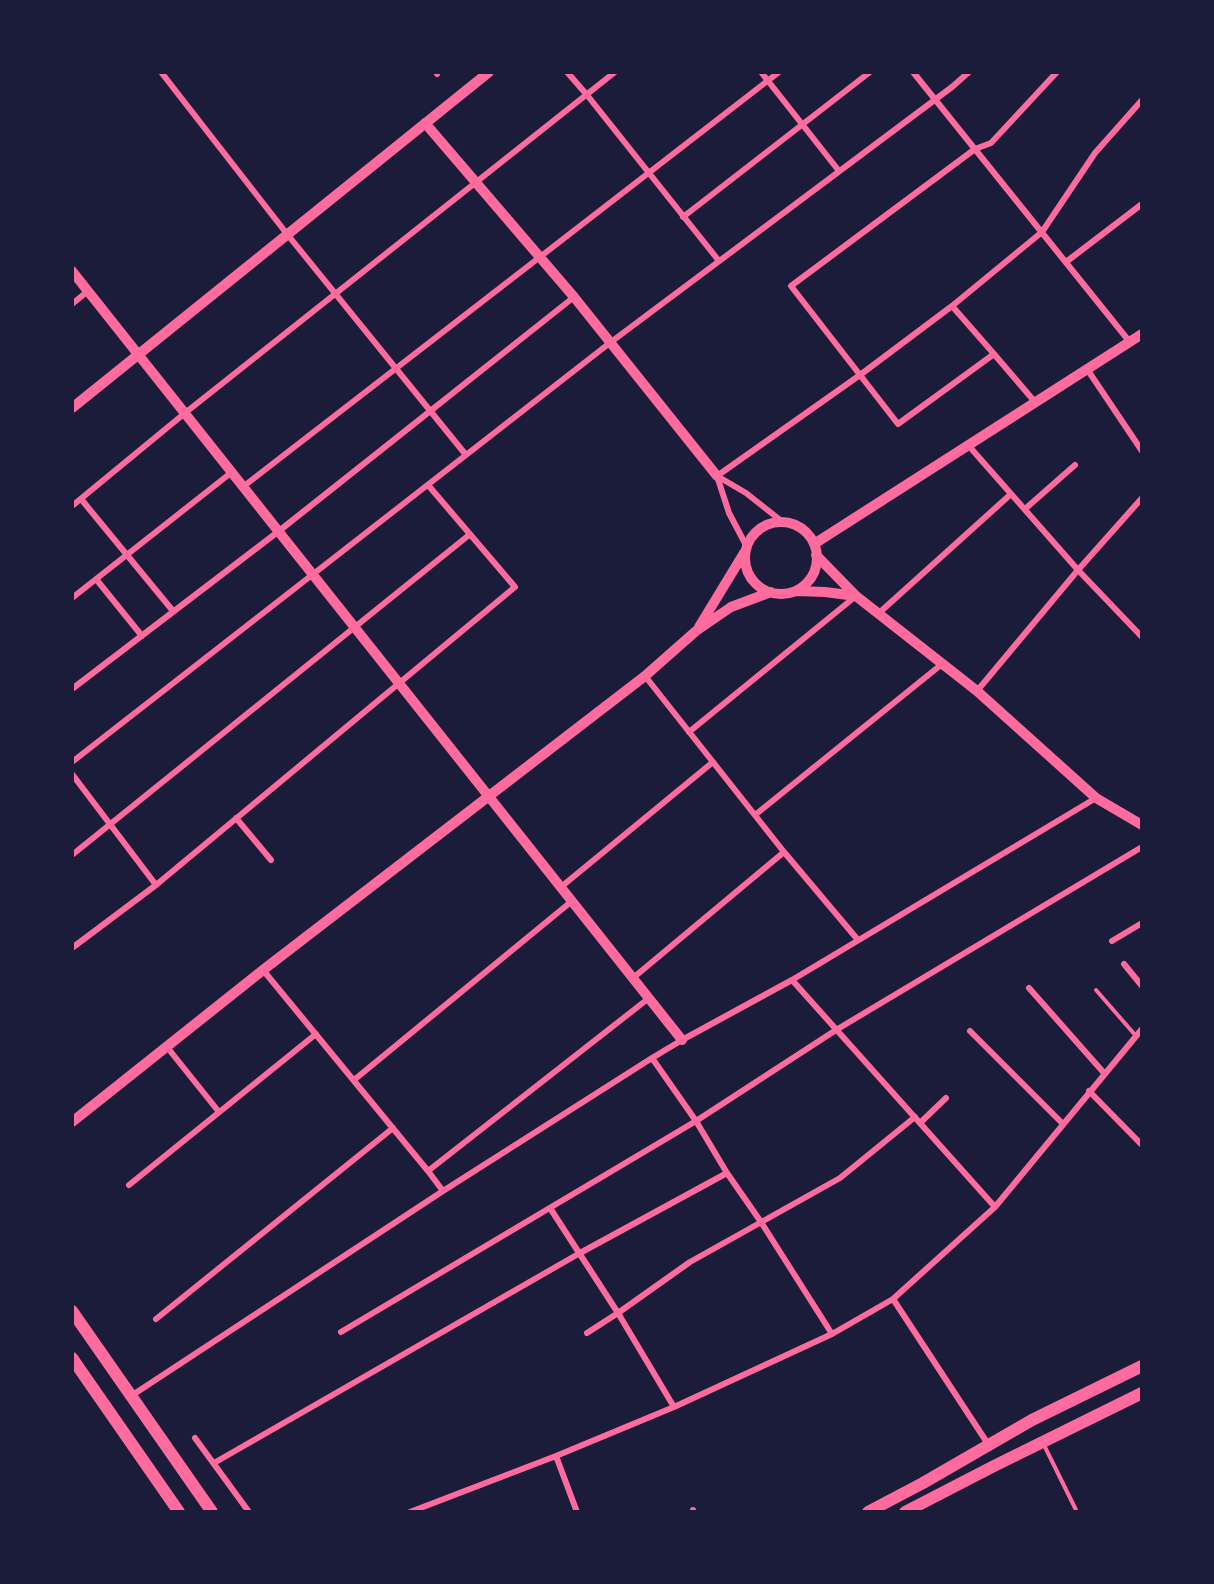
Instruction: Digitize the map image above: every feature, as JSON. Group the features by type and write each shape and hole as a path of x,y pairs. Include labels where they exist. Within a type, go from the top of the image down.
{"main road":[{"path":"72,1311 212,1512"},
{"path":"72,1358 179,1512"},
{"path":"868,1512 1032,1420 1142,1366"},
{"path":"905,1512 1142,1393"}],"street":[{"path":"161,72 287,234 466,455"},
{"path":"72,408 489,72"},
{"path":"567,72 718,261"},
{"path":"72,506 185,413 615,72"},
{"path":"761,72 839,171"},
{"path":"244,486 779,72"},
{"path":"683,217 870,72"},
{"path":"914,72 1130,341"},
{"path":"72,762 611,342 969,72"},
{"path":"994,354 898,424 791,286 975,149 991,143 1057,72"},
{"path":"717,476 860,375 952,306 1042,232 1095,153 1142,100"},
{"path":"425,123 574,297 717,476 729,513 746,548 745,561 754,582 762,589 779,594 795,591 856,596"},
{"path":"1066,262 1142,204"},
{"path":"72,271 682,1040"},
{"path":"72,304 88,291"},
{"path":"72,689 279,531 574,297"},
{"path":"952,306 1035,402"},
{"path":"815,550 969,445 1142,334"},
{"path":"1086,369 1142,451"},
{"path":"969,445 1078,570 1142,637"},
{"path":"1025,509 1075,465"},
{"path":"72,598 232,472"},
{"path":"717,476 746,493 784,523"},
{"path":"72,948 156,885 515,587 428,485"},
{"path":"879,613 1011,494"},
{"path":"977,691 1078,570 1142,498"},
{"path":"81,499 173,611"},
{"path":"696,631 750,540 757,530 768,525 779,522 790,523 809,535 815,550 816,566 811,577 795,591"},
{"path":"72,855 469,535"},
{"path":"815,550 856,596 977,691 1096,798 1142,825"},
{"path":"96,579 142,636"},
{"path":"72,1122 263,970 645,676 696,631 731,607 771,592"},
{"path":"689,732 856,596"},
{"path":"755,815 942,664"},
{"path":"645,676 784,852 858,940"},
{"path":"561,887 713,762"},
{"path":"72,774 156,885"},
{"path":"131,1396 443,1191 652,1058 792,980 1096,798"},
{"path":"236,818 271,860"},
{"path":"341,1332 696,1121 836,1030 1142,847"},
{"path":"633,978 784,852"},
{"path":"354,1080 572,901"},
{"path":"1112,941 1142,923"},
{"path":"1124,964 1142,986"},
{"path":"263,970 443,1191"},
{"path":"792,980 995,1207"},
{"path":"1029,988 1104,1073"},
{"path":"428,1171 649,998"},
{"path":"410,1512 556,1456 674,1407 832,1334 893,1299 995,1207 1142,1029"},
{"path":"970,1031 1063,1124"},
{"path":"129,1185 316,1034"},
{"path":"1136,1036 1142,1042"},
{"path":"167,1047 219,1112"},
{"path":"652,1058 696,1121 726,1173 761,1222 832,1334"},
{"path":"1089,1091 1142,1145"},
{"path":"587,1333 690,1262 840,1179 945,1098"},
{"path":"156,1319 393,1128"},
{"path":"214,1463 580,1253 726,1173"},
{"path":"550,1208 618,1313 674,1407"},
{"path":"893,1299 988,1444"},
{"path":"195,1438 249,1512"},
{"path":"556,1456 577,1512"}],"lane":[{"path":"1096,990 1136,1036"},
{"path":"1043,1443 1077,1512"}]}
